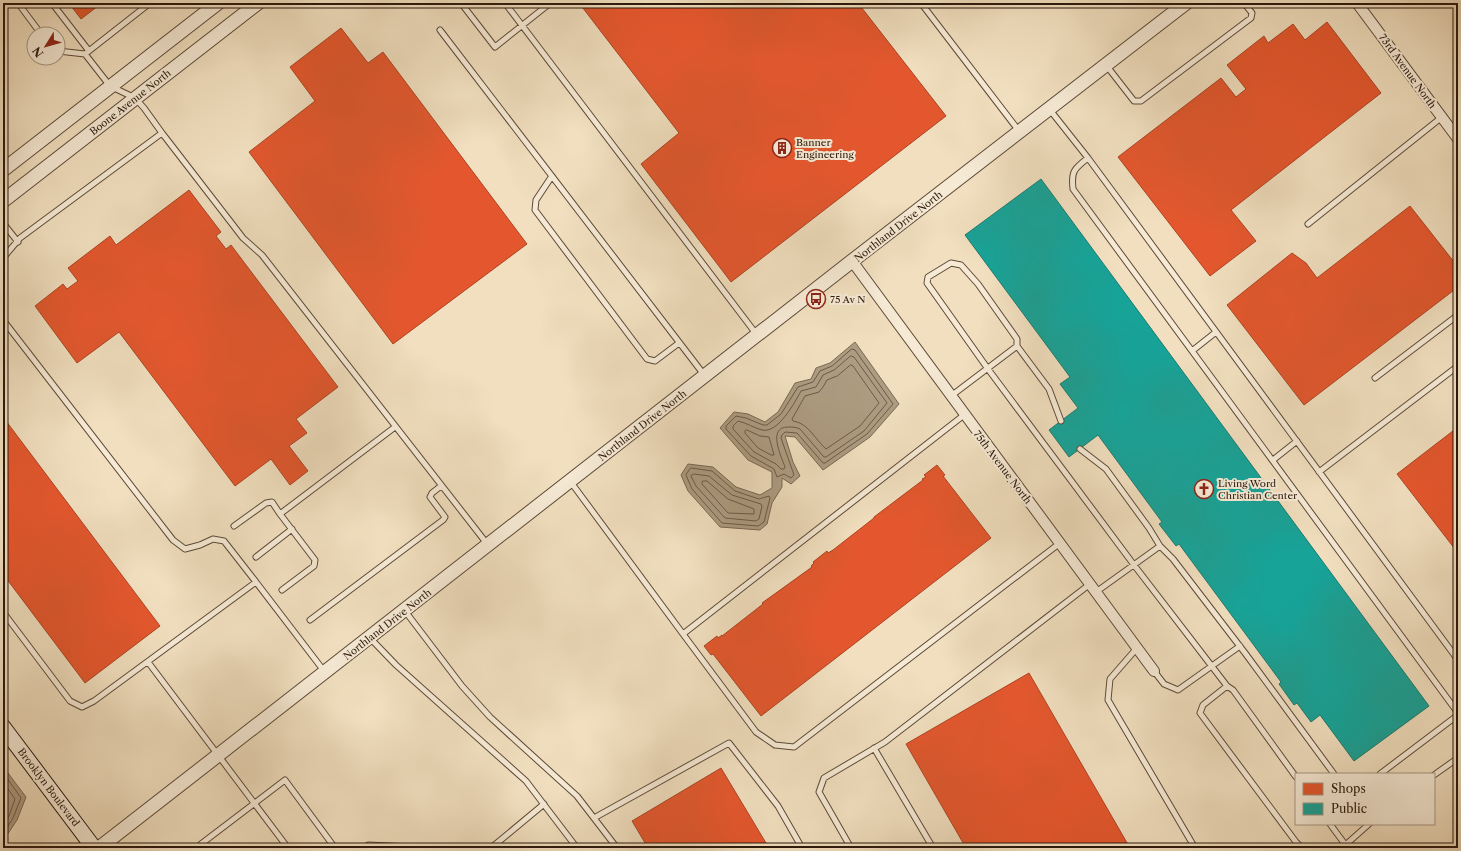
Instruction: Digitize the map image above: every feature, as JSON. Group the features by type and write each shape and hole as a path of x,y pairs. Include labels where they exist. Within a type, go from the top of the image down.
{"main road":[{"name":"Brooklyn Boulevard","path":"3,727 94,848"}],"street":[{"path":"3,170 218,3"},
{"name":"Boone Avenue North","path":"3,200 258,3"},
{"name":"Northland Drive North","path":"99,848 1186,3"},
{"name":"73rd Avenue North","path":"1357,3 1442,118 1455,128 1458,139"},
{"name":"75th Avenue North","path":"852,262 1154,671"}],"lane":[{"path":"18,3 34,26"},
{"path":"52,3 110,86 135,98 144,108 243,238 262,255 488,545"},
{"path":"66,52 87,53 150,3"},
{"path":"461,3 495,47 549,4 548,3"},
{"path":"505,3 757,336"},
{"path":"921,3 1019,132"},
{"path":"1106,65 1134,101 1141,101 1251,18 1252,13 1244,3"},
{"path":"440,30 705,377"},
{"path":"1050,109 1298,441 1319,472 1458,660"},
{"path":"1308,224 1442,118"},
{"path":"3,258 20,238 162,133"},
{"path":"1088,158 1075,169 1071,177 1073,190 1273,460 1458,714 1381,773"},
{"path":"552,176 536,200 535,210 647,359 655,361 679,343"},
{"path":"3,223 18,242"},
{"path":"1061,421 1049,390 1017,346 1017,339 978,284 961,265 950,263 928,277 926,283 988,369 1134,565 1227,686 1233,690 1295,776"},
{"path":"1375,378 1458,315"},
{"path":"3,320 173,540 185,549 200,545 212,539 224,541 325,672"},
{"path":"1192,351 1216,332"},
{"path":"951,396 1017,346"},
{"path":"1319,472 1458,366"},
{"path":"683,634 964,414"},
{"path":"280,514 395,427"},
{"path":"1273,460 1298,441"},
{"path":"1080,448 1106,469 1149,528 1160,546 1173,558 1333,773"},
{"path":"570,481 756,732 775,745 794,747 1060,543"},
{"path":"310,620 444,520 445,517 430,497 432,493 441,486"},
{"path":"234,526 266,503 272,502 315,560 314,566 282,590"},
{"path":"256,557 292,529"},
{"path":"851,848 819,792 824,778 891,737 1093,588 1134,565 1160,546"},
{"path":"3,612 70,701 82,707 94,701 256,582"},
{"path":"404,610 462,686 480,707 577,796 617,848"},
{"path":"369,638 396,665 526,781 577,848"},
{"path":"1154,671 1164,684 1178,690 1240,646"},
{"path":"1137,648 1110,679 1108,700 1195,848"},
{"path":"148,662 288,848"},
{"path":"1227,686 1203,705 1200,714 1302,848"},
{"path":"594,818 729,743 778,806 802,848"},
{"path":"874,748 933,848"},
{"path":"1435,775 1458,758"},
{"path":"205,848 202,844 285,780 335,848"},
{"path":"491,848 544,804"},
{"path":"1331,825 1345,847 1368,825"},
{"path":"364,848 368,845 433,848"}],"water":[{"path":"855,342 899,404 870,437 823,470 795,437 785,436 793,462 800,476 791,484 782,478 782,487 772,503 767,524 760,530 720,527 688,491 681,475 688,464 713,467 736,487 760,495 772,488 772,472 748,460 720,428 734,412 748,414 765,422 778,412 795,383 811,379 816,368 830,363"},
{"path":"3,773 8,773 26,797 17,820 3,841"}],"building: Shops":[{"path":"75,3 102,3 81,19 71,6"},
{"name":"Banner Engineering","path":"579,3 858,3 946,116 731,282 641,164 679,133"},
{"path":"1327,22 1381,93 1231,210 1256,241 1210,276 1118,157 1221,78 1236,97 1246,89 1227,65 1264,36 1268,43 1293,24 1305,40"},
{"path":"341,28 368,63 383,52 527,244 393,344 249,152 315,101 290,67"},
{"path":"189,190 221,232 216,236 226,249 231,245 338,387 296,419 307,433 289,446 308,471 290,485 271,459 235,486 119,332 77,363 35,306 63,284 67,289 78,281 68,268 110,236 116,245"},
{"path":"1410,206 1458,267 1458,287 1304,405 1227,305 1292,253 1306,263 1317,278"},
{"path":"3,417 160,626 85,683 3,574"},
{"path":"1458,427 1458,553 1397,474"},
{"path":"937,465 945,475 943,476 991,538 761,716 713,654 711,655 704,646 717,636 718,638 722,636 763,604 762,603 812,567 813,562 827,551 828,553 833,550 923,480 922,479 926,477 924,475"},
{"path":"1029,673 1130,848 966,848 906,744"},
{"path":"721,768 769,848 648,848 632,821"}],"building: Public":[{"name":"Living Word Christian Center","path":"1041,179 1429,706 1354,761 1320,715 1311,722 1297,703 1294,705 1279,684 1281,682 1179,544 1176,546 1159,524 1162,522 1098,435 1069,457 1049,430 1078,408 1060,384 1070,377 965,235"}],"place":[{"name":"Banner Engineering","path":"782,148"},
{"name":"75 Av N","path":"816,299"},
{"name":"Living Word Christian Center","path":"1204,489"}]}
